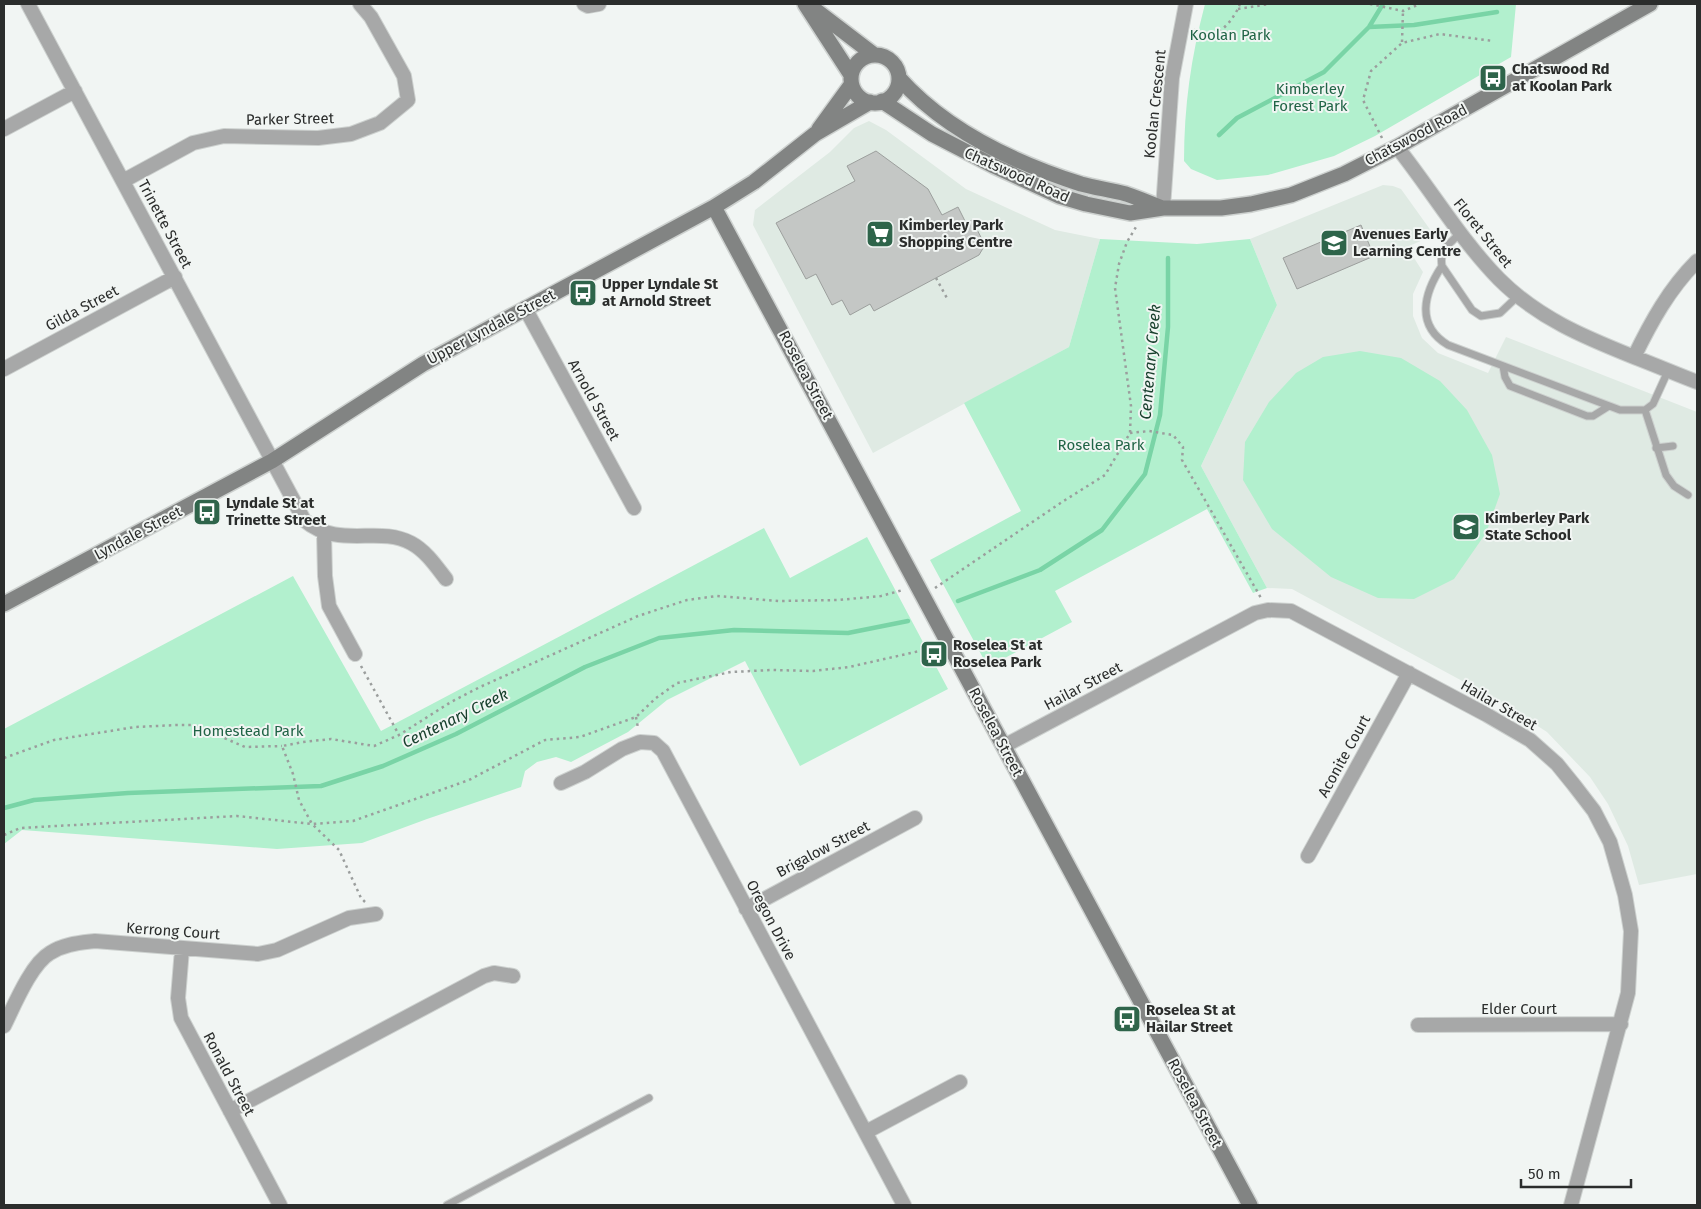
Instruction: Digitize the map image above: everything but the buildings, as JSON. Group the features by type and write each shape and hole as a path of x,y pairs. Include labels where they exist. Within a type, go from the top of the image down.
{"street":[{"name":"Trinette Street","path":"28,4 304,520 324,532"},
{"name":"Parker Street","path":"123,181 193,143 224,136 318,138 351,134 380,123 408,100 404,76 370,17 360,4"},
{"path":"584,4 596,6 599,4"},
{"path":"806,4 874,54 888,58 894,64 898,70 898,86 889,98 876,102 858,96 851,80 806,4"},
{"name":"Koolan Crescent","path":"1159,209 1172,78 1186,4"},
{"name":"Chatswood Road","path":"876,102 940,138 1059,196 1130,213 1159,209 1220,208 1275,199 1344,174 1397,147 1650,4"},
{"path":"851,80 854,67 859,61 866,56 874,54"},
{"name":"Chatswood Road","path":"899,78 922,102 962,131 1007,154 1056,175 1083,184 1126,194 1159,209"},
{"name":"Upper Lyndale Street","path":"815,134 851,80"},
{"path":"4,129 75,91"},
{"name":"Upper Lyndale Street","path":"272,461 422,364 714,207 754,182 815,134 876,102"},
{"name":"Floret Street","path":"1397,147 1459,234 1518,296 1545,316 1598,344 1697,382"},
{"path":"1044,190 1056,175"},
{"path":"1056,175 1059,196"},
{"name":"Roselea Street","path":"714,207 1250,1205"},
{"path":"1634,357 1661,305 1682,276 1697,261"},
{"name":"Gilda Street","path":"4,369 175,277"},
{"name":"Arnold Street","path":"524,308 634,508"},
{"name":"Lyndale Street","path":"4,604 272,461"},
{"path":"354,654 329,606 325,576 324,532 347,537 387,536 410,543 426,554 446,579"},
{"name":"Hailar Street","path":"1004,746 1255,613 1268,610 1291,611 1487,714 1530,740 1557,764 1594,811 1610,842 1625,895 1631,931 1628,993 1571,1205"},
{"name":"Aconite Court","path":"1308,856 1409,672"},
{"name":"Oregon Drive","path":"561,783 585,772 622,749 640,742 654,743 662,751 904,1205"},
{"name":"Brigalow Street","path":"746,909 915,818"},
{"name":"Kerrong Court","path":"4,1026 30,974 48,954 69,944 95,941 258,954 277,950 349,918 376,914"},
{"name":"Ronald Street","path":"182,949 178,998 181,1018 280,1205"},
{"path":"230,1111 484,976 494,973 513,976"},
{"name":"Elder Court","path":"1418,1025 1621,1024"},
{"path":"866,1132 960,1082"}],"lane":[{"path":"1459,234 1442,252 1442,266 1426,298 1425,308 1432,331 1448,345 1620,410 1645,410 1653,404 1668,371"},
{"path":"1442,266 1472,310 1481,316 1500,313 1518,296"},
{"path":"1503,366 1505,377 1510,386 1587,416 1593,416 1609,406"},
{"path":"1645,410 1666,475 1674,486 1688,495"},
{"path":"1656,448 1673,446"},
{"path":"447,1205 649,1098"}],"path":[{"path":"1181,26 1208,34 1221,31 1240,4"},
{"path":"1238,9 1269,4"},
{"path":"1371,4 1404,11 1420,4"},
{"path":"1402,43 1404,11"},
{"path":"1382,138 1362,100 1371,70 1402,43 1440,34 1492,42"},
{"path":"938,586 1062,502 1106,475 1130,433 1131,406 1115,288 1119,264 1126,242 1136,227 1159,209"},
{"path":"936,278 948,300"},
{"path":"1130,433 1148,431 1173,435 1183,447 1182,460 1268,610"},
{"path":"4,758 54,740 135,727 177,725 194,725 245,747 282,746 331,739 374,746 399,735 480,687 638,616 687,600 717,596 779,601 839,600 881,596 904,590"},
{"path":"4,835 20,828 237,816 312,824 353,821 469,780 545,740 580,737 636,718 656,698 676,683 731,672 813,671 849,667 935,647"},
{"path":"354,654 399,735"},
{"path":"282,746 293,774 299,800 312,824 340,850 360,898 376,914"}],"shaded area":[{"path":"869,121 886,130 966,189 1055,230 1100,239 1069,347 873,453 753,225 755,210 830,152 854,128"},
{"name":"Kimberley Park State School","path":"1383,185 1401,189 1434,235 1407,247 1423,272 1413,294 1413,316 1422,338 1438,353 1488,373 1506,337 1697,412 1697,874 1639,885 1628,846 1608,804 1590,777 1547,732 1492,697 1292,589 1267,588 1201,466 1277,305 1250,239"}],"green space":[{"name":"Kimberley Forest Park","path":"1205,4 1516,4 1511,57 1375,136 1334,156 1268,175 1217,180 1191,169 1184,161 1185,121 1189,82"},
{"name":"Roselea Park","path":"1100,239 1197,244 1250,239 1277,305 1201,466 1267,588 1253,593 1207,509 1055,591 1072,622 988,667 930,560 1021,511 964,403 1069,347"},
{"path":"1360,351 1401,358 1440,381 1467,410 1492,455 1500,494 1486,533 1454,579 1414,599 1378,598 1331,577 1272,529 1243,480 1245,442 1269,402 1296,373 1323,357"},
{"name":"Homestead Park","path":"764,528 790,578 867,537 948,689 800,766 745,661 667,700 628,732 571,762 556,757 537,762 525,771 521,787 362,843 277,849 22,830 4,844 4,729 293,576 381,731"}],"waterway":[{"name":"Centenary Creek","path":"1219,135 1237,118 1324,72 1369,27 1383,4"},
{"path":"1369,27 1414,25 1497,12"},
{"name":"Centenary Creek","path":"958,601 1040,570 1102,530 1145,474 1160,415 1168,327 1168,258"},
{"name":"Centenary Creek","path":"4,808 34,800 128,793 321,786 383,766 456,734 585,667 659,638 734,630 848,633 908,621"}],"place":[{"name":"Chatswood Rd at Koolan Park","path":"1493,78"},
{"name":"Kimberley Park Shopping Centre","path":"880,234"},
{"name":"Avenues Early Learning Centre","path":"1334,243"},
{"name":"Upper Lyndale St at Arnold Street","path":"583,293"},
{"name":"Lyndale St at Trinette Street","path":"207,512"},
{"name":"Kimberley Park State School","path":"1466,527"},
{"name":"Roselea St at Roselea Park","path":"934,654"},
{"name":"Roselea St at Hailar Street","path":"1127,1019"}],"park label":[{"name":"Koolan Park","path":"1230,35"}]}
